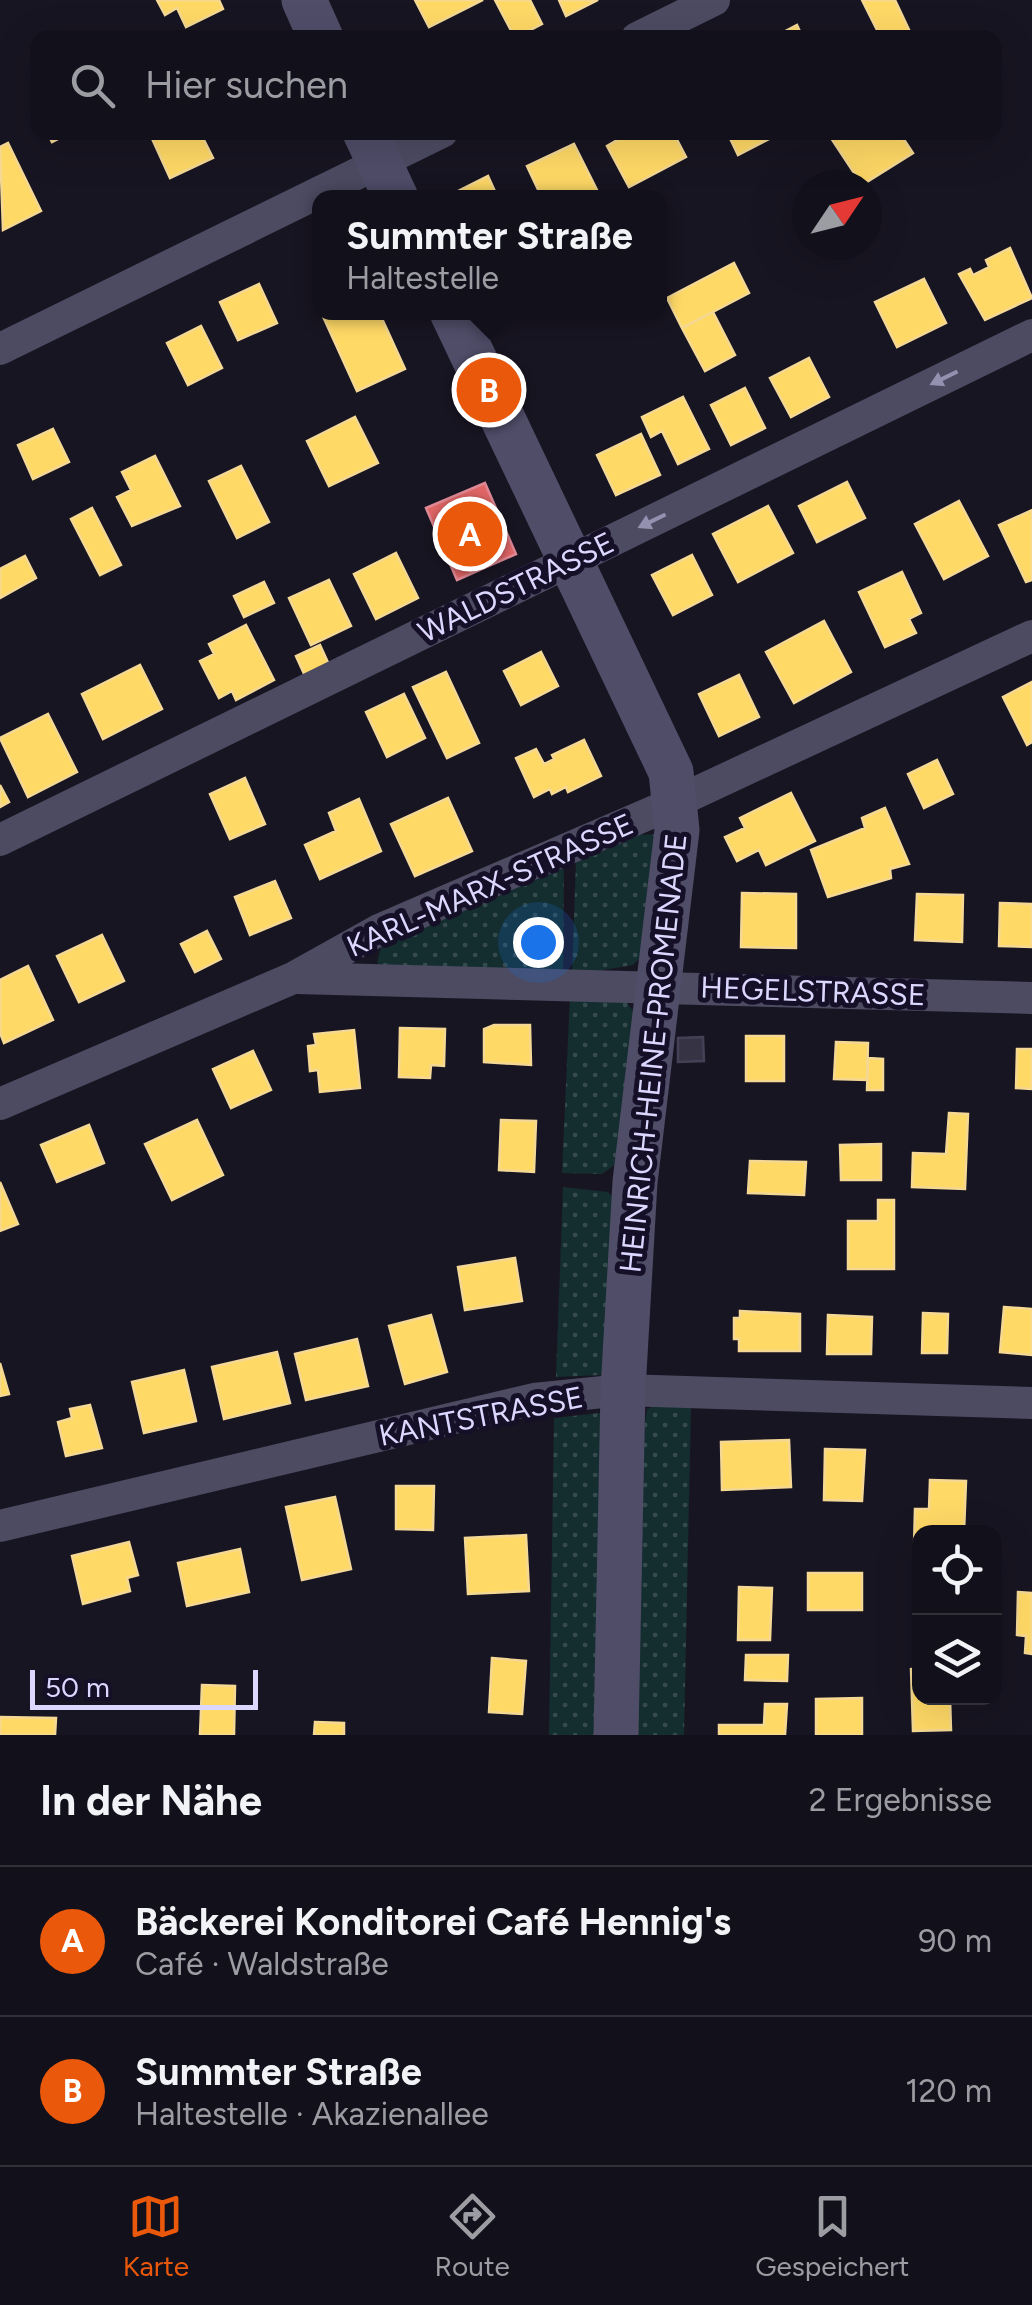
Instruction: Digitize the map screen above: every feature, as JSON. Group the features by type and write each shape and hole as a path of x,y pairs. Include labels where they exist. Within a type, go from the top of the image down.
{"street":[{"path":"304,0 317,30"},
{"path":"653,30 714,0"},
{"path":"327,190 426,140"},
{"path":"0,349 312,197"},
{"name":"HEINRICH-HEINE-PROMENADE","path":"456,320 671,772 676,802 678,830 634,1182 623,1390 616,1735"},
{"name":"WALDSTRASSE","path":"0,840 1032,335"},
{"name":"KARL-MARX-STRASSE","path":"0,1104 293,978 379,930 676,802 1032,636"},
{"name":"HEGELSTRASSE","path":"293,978 1032,998"},
{"name":"KANTSTRASSE","path":"0,1526 534,1400 623,1390 1032,1403"}],"green space":[{"path":"662,834 647,951 633,965 572,975 576,860 634,835"},
{"path":"564,862 563,974 381,969 377,962 381,947"},
{"path":"570,995 623,997 637,1017 622,1160 602,1174 562,1173"},
{"path":"563,1187 608,1192 623,1207 603,1375 556,1377"},
{"path":"691,1407 684,1735 634,1735 644,1428 647,1409"},
{"path":"608,1412 605,1735 549,1735 554,1418"}],"building: Wohnen":[{"path":"157,0 219,0 223,9 186,27 177,8 165,15"},
{"path":"415,0 483,0 429,27"},
{"path":"495,0 530,0 542,24 530,30 511,30"},
{"path":"559,0 598,0 566,16"},
{"path":"862,0 895,0 909,30 877,30"},
{"path":"153,140 204,140 213,158 170,178"},
{"path":"617,140 677,140 686,157 629,187 607,146"},
{"path":"731,140 767,140 738,155"},
{"path":"832,140 904,140 913,153 882,172 852,170"},
{"path":"8,143 41,211 3,230 0,147"},
{"path":"574,144 597,190 538,190 527,166"},
{"path":"488,176 494,190 460,190"},
{"path":"1010,248 1032,298 985,320 959,274 970,269 973,275 989,267 986,260"},
{"path":"734,263 749,293 682,328 667,298"},
{"path":"924,279 946,323 897,347 875,302"},
{"path":"259,284 277,323 238,340 220,302"},
{"path":"713,312 735,355 705,371 682,328"},
{"path":"325,320 383,320 405,369 357,391"},
{"path":"201,326 222,368 188,385 167,343"},
{"path":"809,358 829,397 791,417 770,378"},
{"path":"745,388 765,428 731,445 711,405"},
{"path":"683,397 709,449 678,464 662,431 651,437 642,417"},
{"path":"355,417 378,463 329,486 307,441"},
{"path":"53,429 69,462 33,479 18,445"},
{"path":"641,434 660,475 616,495 597,455"},
{"path":"155,456 180,506 132,526 117,497 131,490 122,472"},
{"path":"241,466 269,522 237,538 209,481"},
{"path":"847,482 865,518 817,542 799,506"},
{"path":"959,501 988,556 944,579 915,524"},
{"path":"768,506 793,553 738,582 713,534"},
{"path":"92,508 121,565 100,575 71,519"},
{"path":"1032,510 1032,580 1026,582 999,525"},
{"path":"396,553 418,598 376,619 354,574"},
{"path":"692,555 712,595 673,615 652,575"},
{"path":"25,556 36,578 0,598 0,569"},
{"path":"902,572 921,613 909,619 916,633 885,647 859,592"},
{"path":"329,580 351,626 311,645 289,598"},
{"path":"264,582 274,603 244,617 234,596"},
{"path":"824,621 851,672 794,703 766,652"},
{"path":"246,625 274,680 236,700 232,691 219,698 200,661 214,654 209,644"},
{"path":"320,645 330,667 306,678 296,656"},
{"path":"541,652 558,686 521,705 504,671"},
{"path":"140,665 162,709 103,739 82,694"},
{"path":"446,672 479,743 447,758 413,687"},
{"path":"739,675 759,717 719,736 699,694"},
{"path":"1032,682 1032,742 1027,745 1003,697"},
{"path":"404,694 425,738 387,757 366,712"},
{"path":"48,714 77,772 28,797 0,738"},
{"path":"584,740 601,776 568,792 566,787 552,794 550,789 534,797 516,758 536,749 544,764 554,759 552,755"},
{"path":"937,760 953,794 924,808 908,774"},
{"path":"245,778 265,824 230,839 210,794"},
{"path":"0,785 9,802 0,807"},
{"path":"791,793 815,841 766,865 759,850 737,861 725,837 745,828 740,818"},
{"path":"448,798 472,851 415,876 391,824"},
{"path":"359,799 381,851 320,879 305,845 336,831 329,813"},
{"path":"885,808 909,864 890,869 891,878 828,897 811,850 865,828 862,818"},
{"path":"275,881 291,918 250,935 235,897"},
{"path":"742,893 796,894 796,948 741,947"},
{"path":"917,894 963,895 962,942 915,940"},
{"path":"1000,903 1032,904 1032,947 999,946"},
{"path":"207,931 221,959 195,972 181,944"},
{"path":"102,935 124,981 79,1002 57,956"},
{"path":"28,966 53,1020 4,1043 0,1033 0,980"},
{"path":"494,1025 530,1025 531,1065 484,1062 484,1029"},
{"path":"400,1028 445,1029 444,1066 431,1065 430,1078 399,1077"},
{"path":"354,1030 360,1088 320,1092 318,1070 310,1071 308,1046 316,1045 314,1034"},
{"path":"746,1036 784,1036 784,1081 746,1081"},
{"path":"836,1042 868,1043 867,1080 834,1079"},
{"path":"1017,1049 1032,1049 1032,1089 1016,1088"},
{"path":"253,1051 271,1090 231,1108 213,1069"},
{"path":"868,1058 883,1059 883,1090 867,1090"},
{"path":"949,1113 968,1114 965,1189 912,1187 913,1153 946,1154"},
{"path":"197,1120 223,1175 172,1200 145,1144"},
{"path":"501,1120 536,1121 534,1172 499,1170"},
{"path":"89,1125 104,1163 57,1182 41,1145"},
{"path":"881,1144 881,1180 841,1180 840,1145"},
{"path":"750,1161 806,1162 804,1195 748,1193"},
{"path":"0,1182 18,1224 0,1231"},
{"path":"878,1200 894,1200 894,1269 848,1269 848,1221 878,1221"},
{"path":"515,1258 522,1301 465,1310 458,1267"},
{"path":"1004,1307 1032,1309 1032,1355 1000,1352"},
{"path":"740,1311 800,1314 800,1351 739,1351 739,1339 734,1339 734,1318 740,1318"},
{"path":"923,1313 948,1314 947,1353 922,1353"},
{"path":"431,1315 447,1372 405,1384 389,1326"},
{"path":"828,1315 872,1317 871,1354 827,1354"},
{"path":"357,1339 368,1386 306,1400 295,1354"},
{"path":"277,1352 290,1403 224,1419 212,1367"},
{"path":"0,1363 9,1394 0,1396"},
{"path":"184,1370 196,1421 144,1433 132,1382"},
{"path":"90,1405 102,1448 66,1456 58,1422 72,1418 70,1409"},
{"path":"789,1440 791,1487 722,1490 721,1442"},
{"path":"825,1449 865,1450 862,1501 824,1500"},
{"path":"930,1480 966,1481 964,1525 915,1525 915,1509 929,1509"},
{"path":"396,1486 434,1486 433,1530 396,1529"},
{"path":"335,1497 351,1569 302,1580 286,1507"},
{"path":"526,1535 529,1591 468,1594 465,1538"},
{"path":"129,1542 138,1575 127,1578 130,1591 83,1604 72,1556"},
{"path":"240,1549 249,1592 187,1606 178,1563"},
{"path":"808,1573 862,1573 862,1610 808,1610"},
{"path":"739,1587 772,1588 770,1640 738,1640"},
{"path":"1018,1592 1032,1593 1032,1654 1025,1653 1026,1636 1017,1635"},
{"path":"746,1655 788,1655 787,1681 745,1680"},
{"path":"492,1658 526,1661 522,1714 489,1712"},
{"path":"202,1685 235,1686 234,1735 200,1735"},
{"path":"862,1698 862,1735 816,1735 816,1699"},
{"path":"765,1704 787,1704 785,1735 719,1735 719,1725 764,1725"},
{"path":"912,1705 950,1705 951,1730 913,1731"},
{"path":"0,1717 56,1718 55,1735 0,1735"},
{"path":"315,1722 344,1723 344,1735 314,1735"}],"building: Handel":[{"path":"485,483 516,554 457,580 426,508"}],"building: Sonstige":[{"path":"703,1037 704,1061 678,1062 678,1038"}],"place":[{"name":"Summter Straße","path":"489,390"},
{"name":"Bäckerei Konditorei Café Hennig's","path":"470,534"}]}
